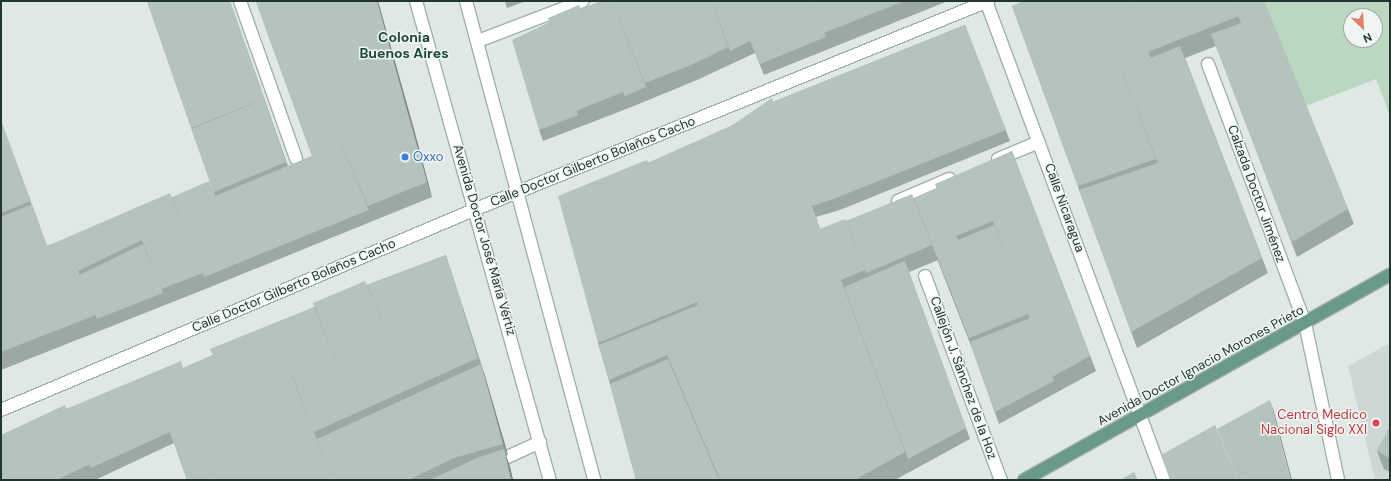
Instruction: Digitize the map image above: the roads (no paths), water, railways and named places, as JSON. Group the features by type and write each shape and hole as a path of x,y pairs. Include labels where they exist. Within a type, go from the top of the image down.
{"main road":[{"name":"Avenida Doctor Ignacio Morones Prieto","path":"1024,480 1390,275"}],"street":[{"path":"240,1 296,158"},
{"name":"Avenida Doctor José María Vértiz","path":"416,1 476,209 550,480"},
{"path":"466,1 519,193 594,480"},
{"path":"478,42 583,1"},
{"name":"Calle Doctor Gilberto Bolaños Cacho","path":"1,410 476,209 519,193 987,1"},
{"name":"Calle Nicaragua","path":"987,1 1164,480"},
{"name":"Calzada Doctor Jiménez","path":"1208,64 1305,323 1338,480"},
{"path":"988,164 1039,142"},
{"path":"884,206 958,176"},
{"name":"Callejón J. Sánchez de la Hoz","path":"925,276 1001,480"},
{"path":"484,467 540,442"}],"place":[{"name":"Oxxo","path":"405,157"},
{"name":"Centro Medico Nacional Siglo XXI","path":"1376,423"}],"district":[{"name":"Colonia Buenos Aires","path":"404,46"}]}
